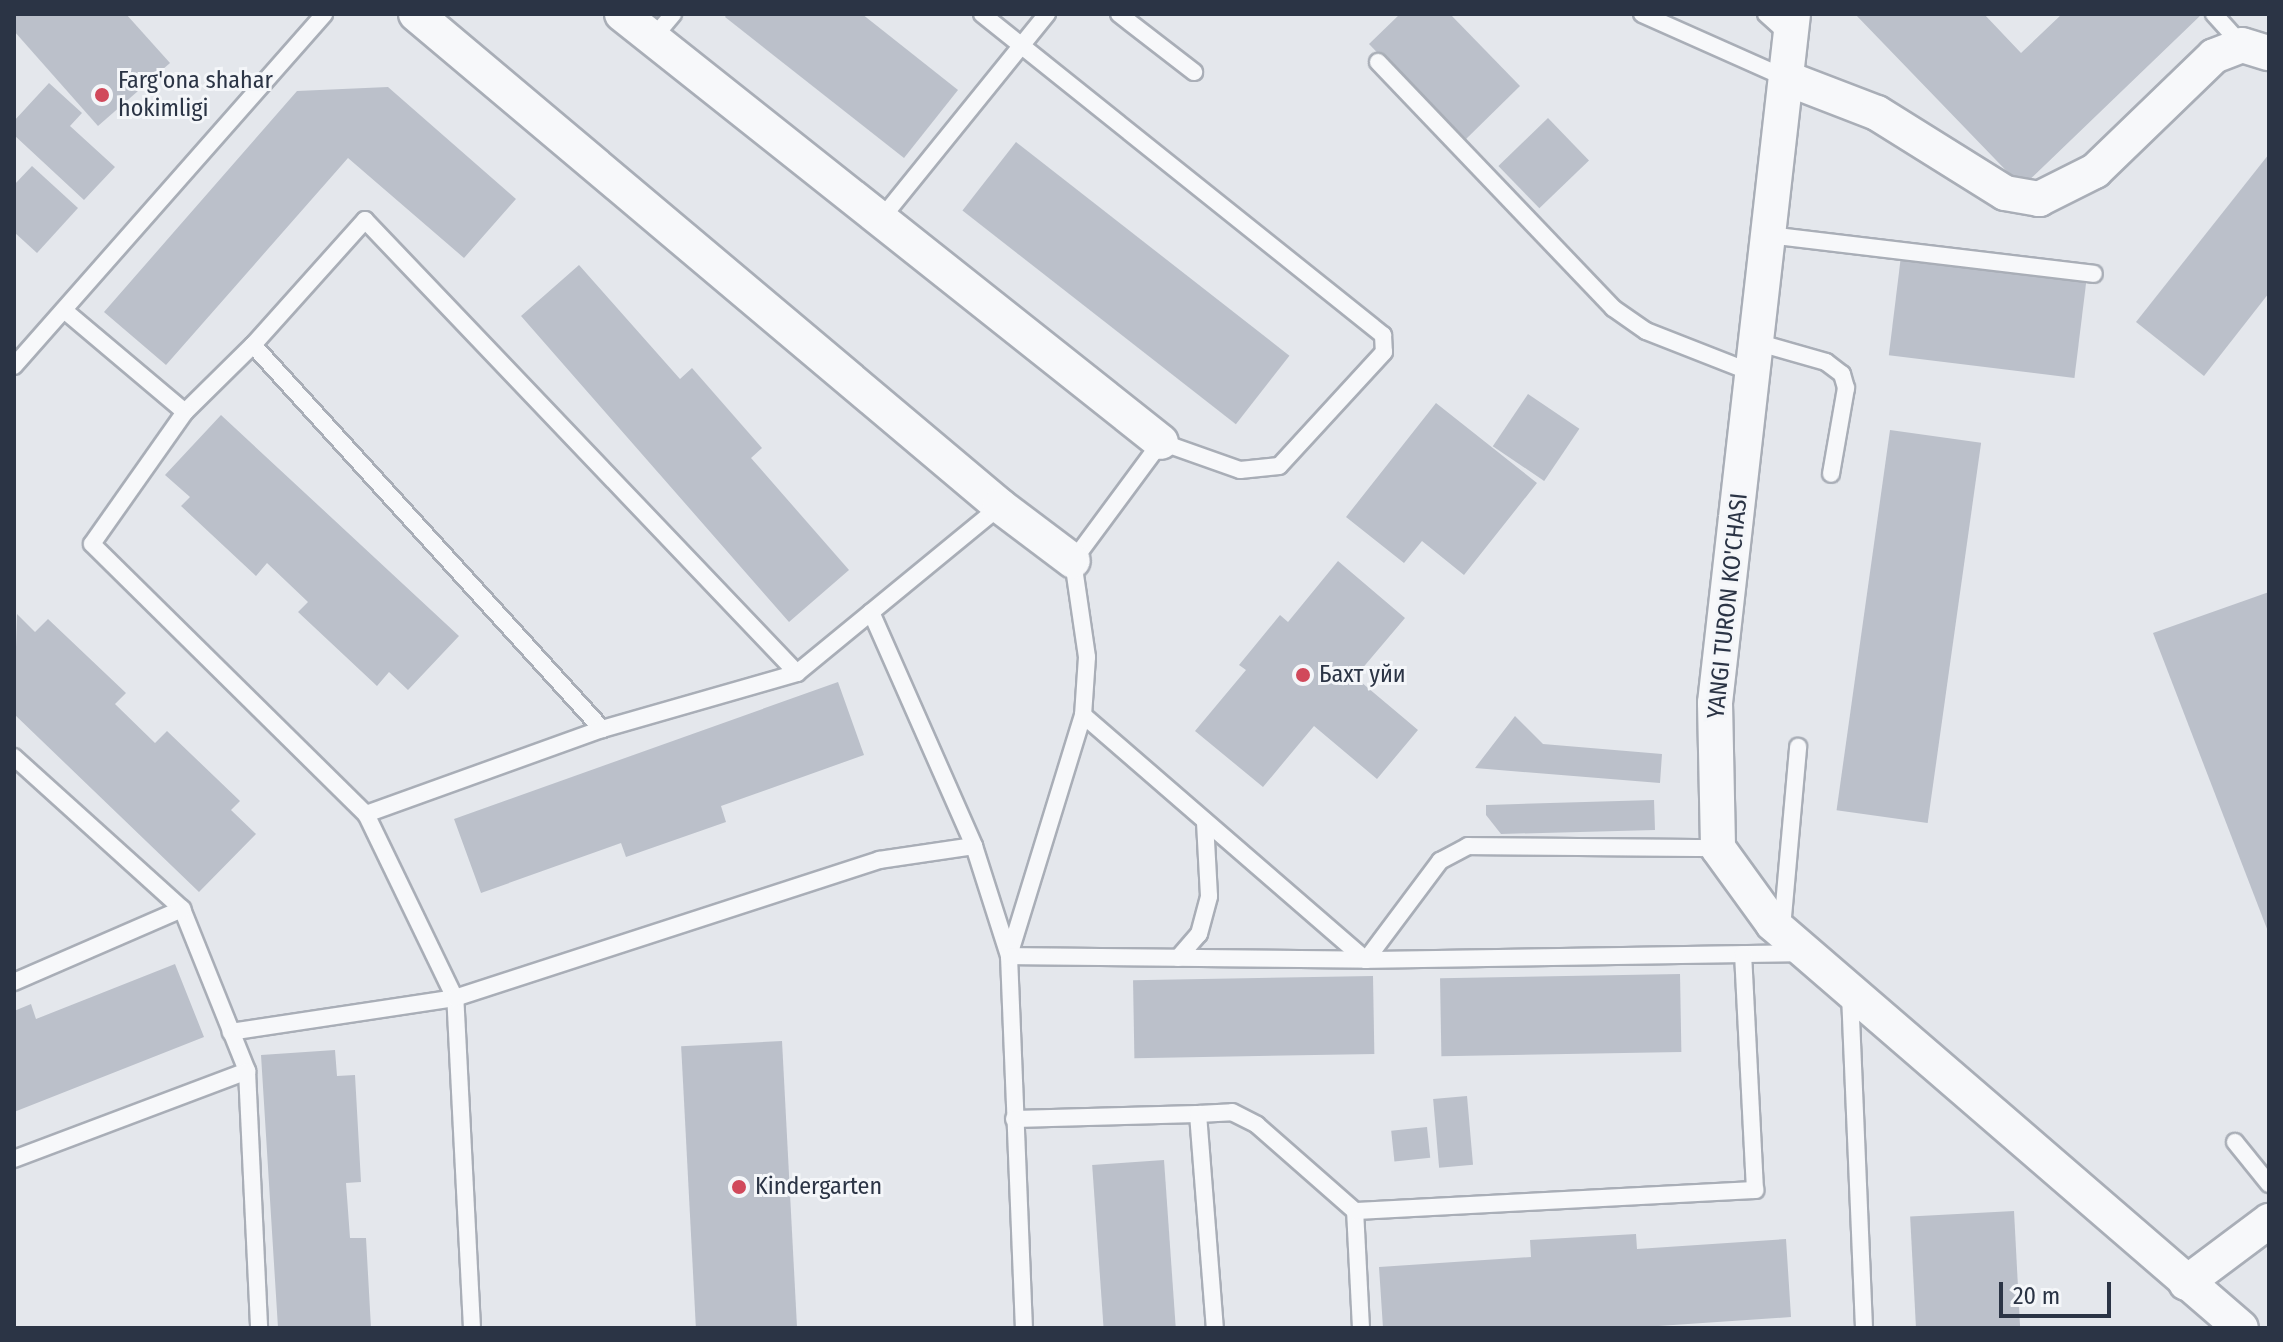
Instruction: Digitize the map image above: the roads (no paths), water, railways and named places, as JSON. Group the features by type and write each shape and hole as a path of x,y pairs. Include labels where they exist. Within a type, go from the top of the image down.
{"street":[{"path":"416,14 1000,506 1073,561"},
{"path":"622,14 663,26 881,219 1161,442"},
{"name":"YANGI TURON KO'CHASI","path":"1783,21 1786,78 1715,703 1718,848 1741,886 1794,942 2236,1326"},
{"path":"1786,78 1877,113 2005,193 2039,199 2095,171 2214,56 2256,49"},
{"path":"2186,1283 2269,1221"}],"lane":[{"path":"14,366 324,14"},
{"path":"982,14 1383,335 1384,352 1279,466 1240,470 1161,442 1073,561 1087,657 1083,715 1009,956"},
{"path":"881,219 1047,14"},
{"path":"1119,14 1194,72"},
{"path":"1642,14 1786,78"},
{"path":"2214,14 2256,49"},
{"path":"1378,62 1613,308 1646,331 1754,358 1826,362 1842,374 1846,388 1831,474"},
{"path":"472,1328 455,998 366,814 92,544 185,412 253,345 365,220 797,673"},
{"path":"1768,235 2094,274"},
{"path":"64,310 185,412"},
{"path":"253,345 602,729"},
{"path":"366,814 602,729 797,673 1000,506"},
{"path":"871,612 974,846 1009,956 1024,1328"},
{"path":"1083,715 1366,960"},
{"path":"1009,956 1366,960 1743,954 1794,942 1798,747"},
{"path":"14,757 182,909 247,1071 259,1328"},
{"path":"1178,958 1199,934 1209,896 1205,821"},
{"path":"231,1032 455,998 879,860 974,846"},
{"path":"1366,960 1440,861 1468,846 1718,848"},
{"path":"14,982 182,909"},
{"path":"1014,1119 1232,1112 1257,1125 1355,1211 1755,1190 1743,954"},
{"path":"1850,989 1864,1328"},
{"path":"14,1159 247,1071"},
{"path":"1198,1114 1215,1328"},
{"path":"2235,1142 2269,1184"},
{"path":"1355,1211 1361,1328"}],"place":[{"name":"Farg'ona shahar hokimligi","path":"102,95"},
{"name":"Бахт уйи","path":"1303,675"},
{"name":"Kindergarten","path":"739,1187"}]}
